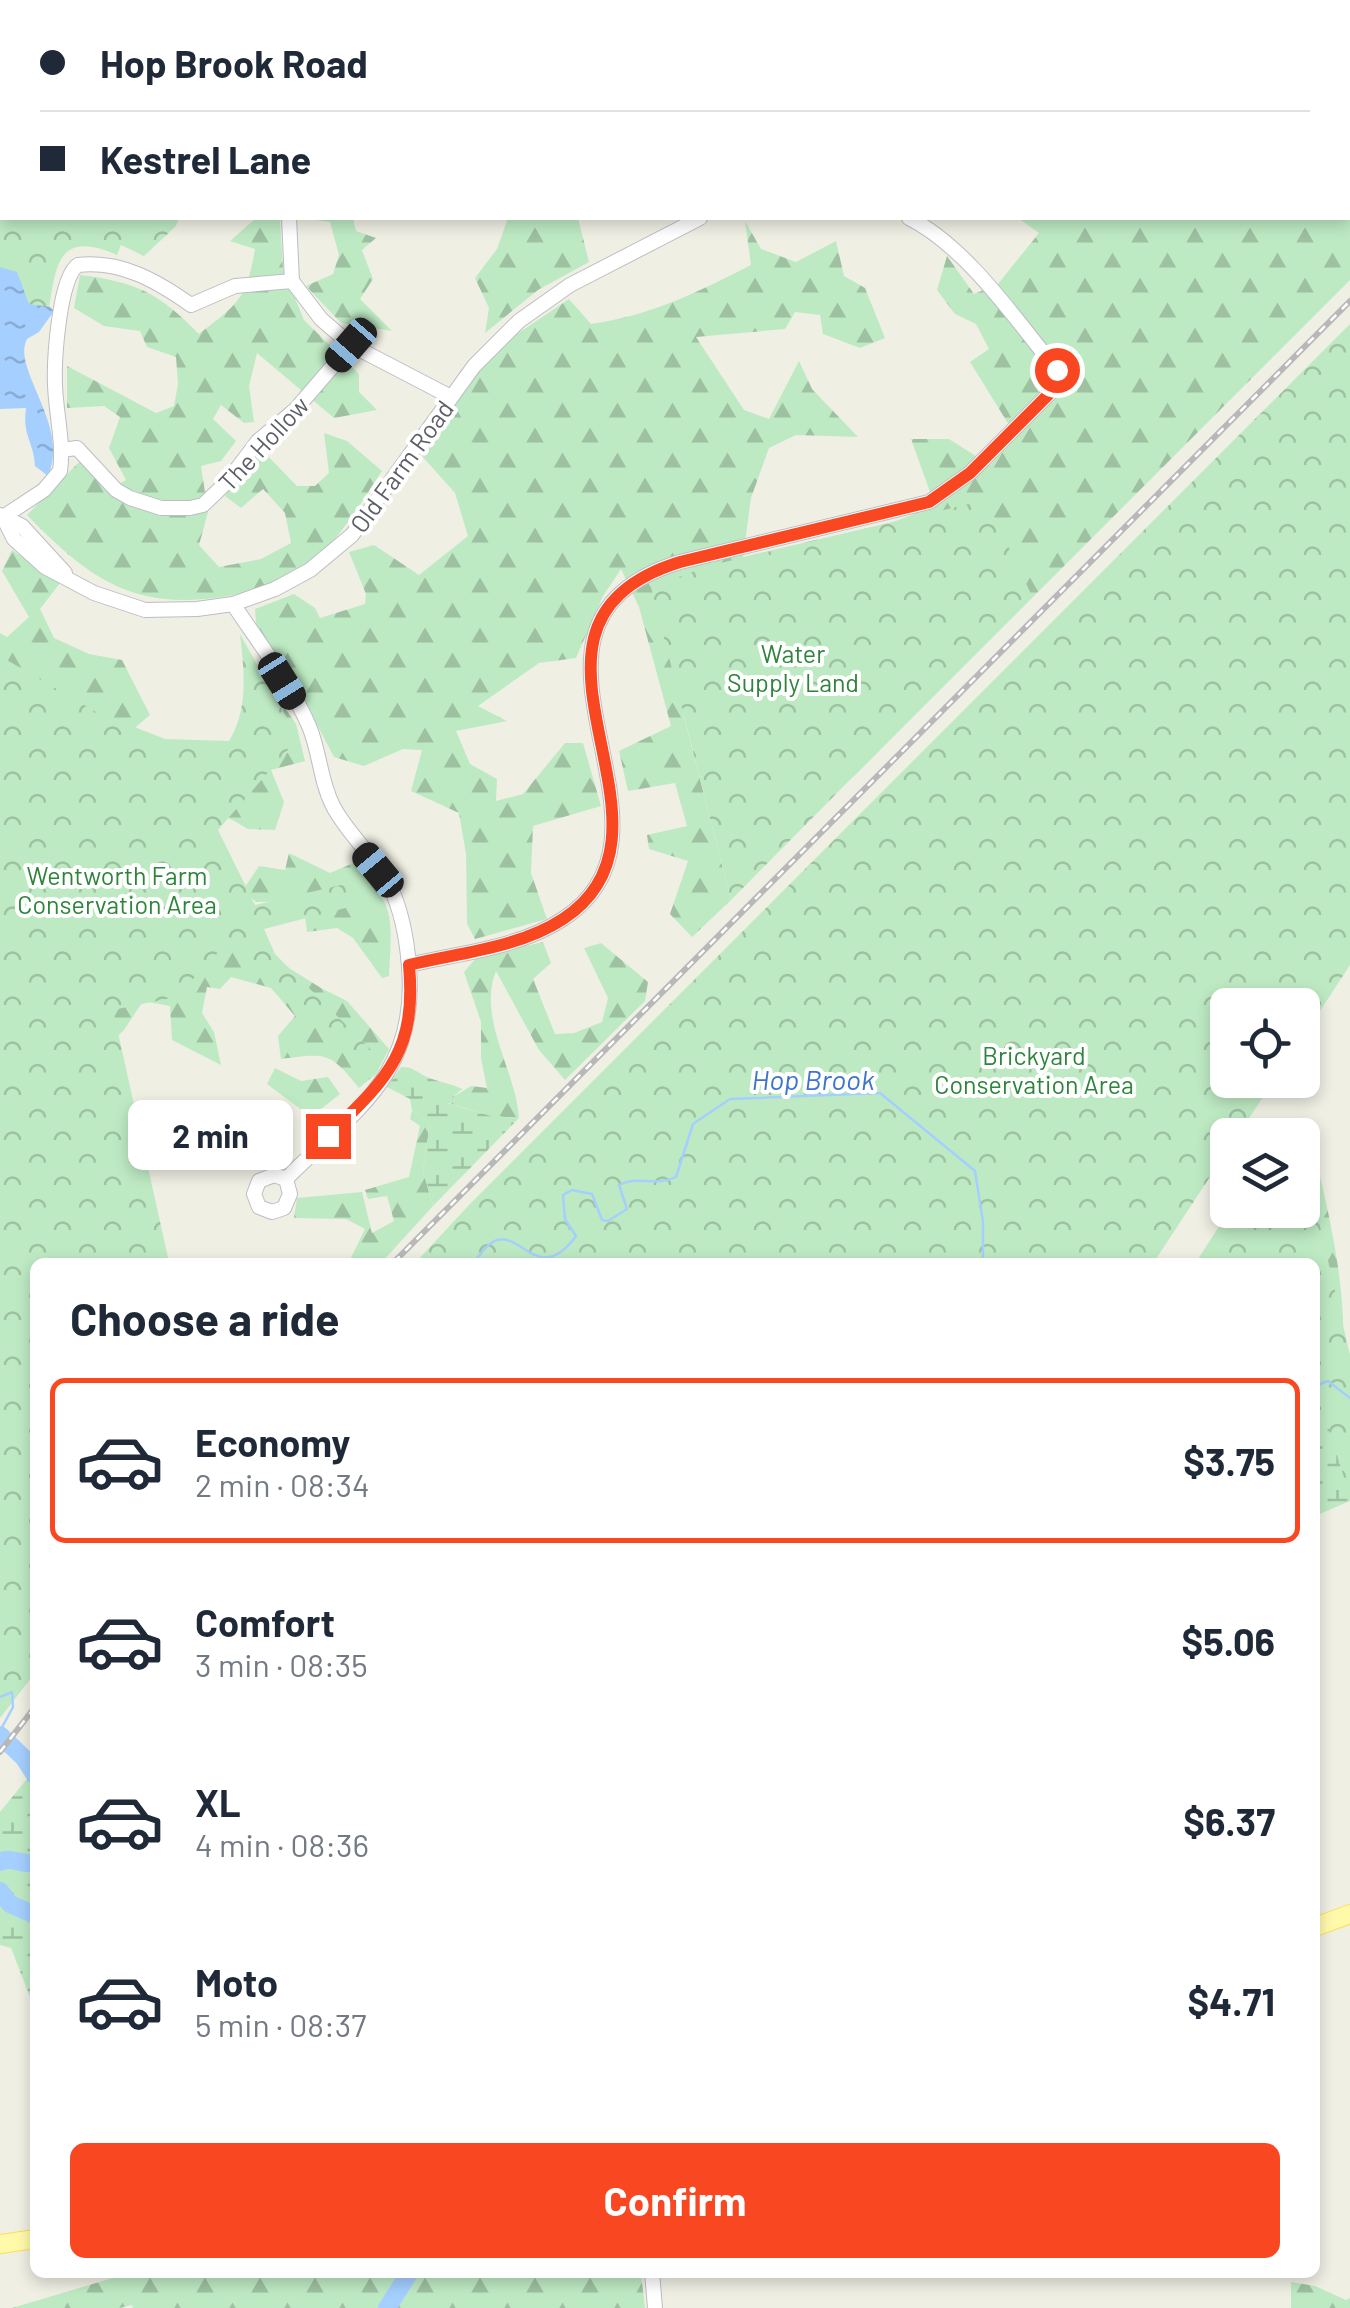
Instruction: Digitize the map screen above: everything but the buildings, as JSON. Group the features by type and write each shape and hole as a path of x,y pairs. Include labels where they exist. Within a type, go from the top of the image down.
{"main road":[{"path":"1320,1925 1350,1914"},
{"path":"0,2244 30,2240"}],"street":[{"path":"290,220 292,281 320,319 351,345 451,398"},
{"name":"Old Farm Road","path":"2,516 22,526 69,577 94,593 145,610 197,610 234,604 295,579 352,535 451,398 499,340 544,302 696,220"},
{"path":"409,965 516,940 548,928 583,903 600,880 612,850 614,822 612,794 590,698 590,662 598,627 619,596 649,574 680,562 929,502 970,473 1062,378 956,252 932,230 913,220"},
{"path":"2,516 44,490 60,472 57,348 72,268 108,264 152,279 191,305 236,286 292,281"},
{"name":"The Hollow","path":"61,450 82,451 116,490 130,498 176,509 203,504 227,482 258,441 295,410 351,345"},
{"path":"234,604 309,727 339,818 388,882 403,925 409,965 405,1039 391,1068 374,1091 286,1179"},
{"path":"652,2278 655,2308"}],"green space":[{"path":"0,220 178,220 144,256 121,245 117,255 82,246 71,249 58,267 48,315 0,320"},
{"path":"254,220 280,220 283,269 304,320 359,374 359,392 377,410 334,418 257,353 249,386 254,422 244,423 221,405 213,419 236,441 221,461 201,466 208,512 199,545 219,567 261,559 291,543 285,513 263,489 241,508 225,496 249,458 261,449 297,486 315,486 329,473 324,433 347,441 382,471 329,546 288,577 258,589 195,600 139,594 93,573 27,515 81,460 106,491 126,480 109,448 120,417 104,406 67,408 67,366 156,413 174,406 178,384 176,357 147,347 140,331 104,326 74,308 80,275 117,281 146,292 172,308 199,334 232,307 248,279 255,249 230,241"},
{"path":"316,220 353,220 356,231 376,238 362,250 373,279 360,299 392,331 341,323 306,286 333,274 339,255 330,222"},
{"path":"507,220 578,220 589,262 538,290 485,333 489,308 475,278 497,249"},
{"path":"1021,220 1350,220 1350,280 853,777 683,713 731,900 692,937 670,914 688,861 649,849 647,835 687,826 675,783 628,791 619,751 671,726 639,607 621,569 603,596 576,658 539,663 478,706 507,721 456,731 470,764 497,779 496,801 523,794 565,743 583,743 601,806 533,826 531,873 547,919 475,939 467,924 466,854 459,813 411,791 422,750 403,749 364,766 334,757 256,623 255,609 294,594 315,608 320,618 365,604 366,594 349,552 374,545 419,575 468,536 455,493 422,456 472,379 514,336 569,299 591,324 613,320 673,302 751,265 745,221 761,249 796,262 836,241 844,276 865,288 885,338 860,348 823,334 820,315 795,312 785,329 696,337 744,410 769,419 799,361 812,389 858,437 796,435 769,448 751,498 743,557 893,522 935,506 911,439 949,439 990,465 1014,433 970,362 989,349 976,324 955,314 937,290 947,256 974,294 998,284 1039,233"},
{"name":"Brickyard Conservation Area","path":"1350,324 1350,965 1320,1011 1320,988 1210,988 1210,1098 1262,1098 1249,1118 1210,1118 1210,1177 1157,1258 420,1258"},
{"name":"Water Supply Land","path":"986,500 1032,596 731,900 651,587 712,565"},
{"path":"12,550 60,583 40,609 54,638 89,654 122,660 150,715 125,736 251,771 249,694 274,692 296,724 305,761 271,770 284,802 275,830 248,829 213,809 202,914 347,1001 389,1049 376,1074 359,1088 341,1067 326,1058 281,1059 278,1036 295,1016 271,988 231,977 220,989 207,987 202,1013 214,1032 221,1065 172,1040 170,1006 143,1001 124,1030 96,1057 0,920 0,633 7,637 29,617 2,571"},
{"name":"Wentworth Farm Conservation Area","path":"240,634 298,738 218,830 255,905 367,879 380,899 264,929 275,954 380,1059 368,1078 229,941 176,997 113,1010 168,1258 30,1258 30,1679 0,1718 0,656 96,712 165,739 229,741 240,716 244,675"},
{"path":"289,853 330,873 356,862 378,891 389,914 389,976 382,978 353,938 337,928 307,932 303,901 256,902 243,890 259,866 285,870"},
{"path":"543,942 551,963 533,979 555,1034 574,1033 602,1022 608,998 584,948 601,943 648,982 645,1001 565,1080 539,1050 496,971 491,1007 519,1118 491,1116 445,1102 471,1086 487,1088 481,1059 481,1022 464,972 477,957"},
{"path":"401,1067 462,1089 447,1103 491,1116 519,1118 433,1206 423,1171 430,1123 412,1110 410,1099 387,1087"},
{"path":"275,1068 301,1081 328,1077 340,1094 311,1117 267,1084"},
{"path":"412,1110 430,1123 423,1171 433,1206 386,1258 351,1258 365,1229 346,1219 294,1218 297,1198 362,1192 372,1233 394,1221 387,1196 368,1199 365,1190 409,1177 420,1126 410,1119"},
{"path":"1320,1178 1341,1291 1341,1369 1320,1283 1320,1258 1199,1258 1218,1228 1237,1239 1262,1228 1320,1228"},
{"path":"1320,1226 1350,1355 1350,1486 1347,1487 1325,1417 1320,1416 1320,1258 1205,1258 1225,1228"},
{"path":"1320,1367 1350,1393 1350,1501 1320,1514"},
{"path":"30,1775 30,1997 11,1948 0,1945 0,1812"},
{"path":"113,2278 642,2278 645,2308 132,2305 12,2308"},
{"path":"1291,2282 1350,2298 1350,2308 1291,2308"}],"water":[{"path":"0,267 17,272 29,304 54,311 39,332 27,339 24,351 52,438 48,476 35,466 26,408 0,409"}],"waterway":[{"name":"Hop Brook","path":"546,1258 560,1253 576,1236 565,1219 563,1195 572,1190 592,1194 602,1220 608,1221 627,1209 619,1185 676,1177 693,1124 730,1099 880,1093 975,1171 983,1222 983,1258"},
{"name":"Hop Brook","path":"478,1258 489,1245 501,1239 546,1258"},
{"name":"Hop Brook","path":"1320,1384 1328,1381 1350,1398"},
{"path":"0,1697 12,1692 13,1707 0,1731"},
{"path":"0,1735 30,1767"},
{"path":"0,1862 30,1862"},
{"path":"0,1891 10,1904 30,1913"},
{"path":"387,2308 406,2278"}],"railway":[{"path":"398,1258 1350,301"},
{"path":"0,1752 30,1713"}],"route":[{"path":"328,1136 384,1080 398,1055 405,1039 411,1001 409,965 516,940 548,928 583,903 600,880 612,850 614,822 612,794 590,698 590,662 598,627 619,596 666,566 929,502 970,473 1058,385 1062,378 1057,370"}]}
